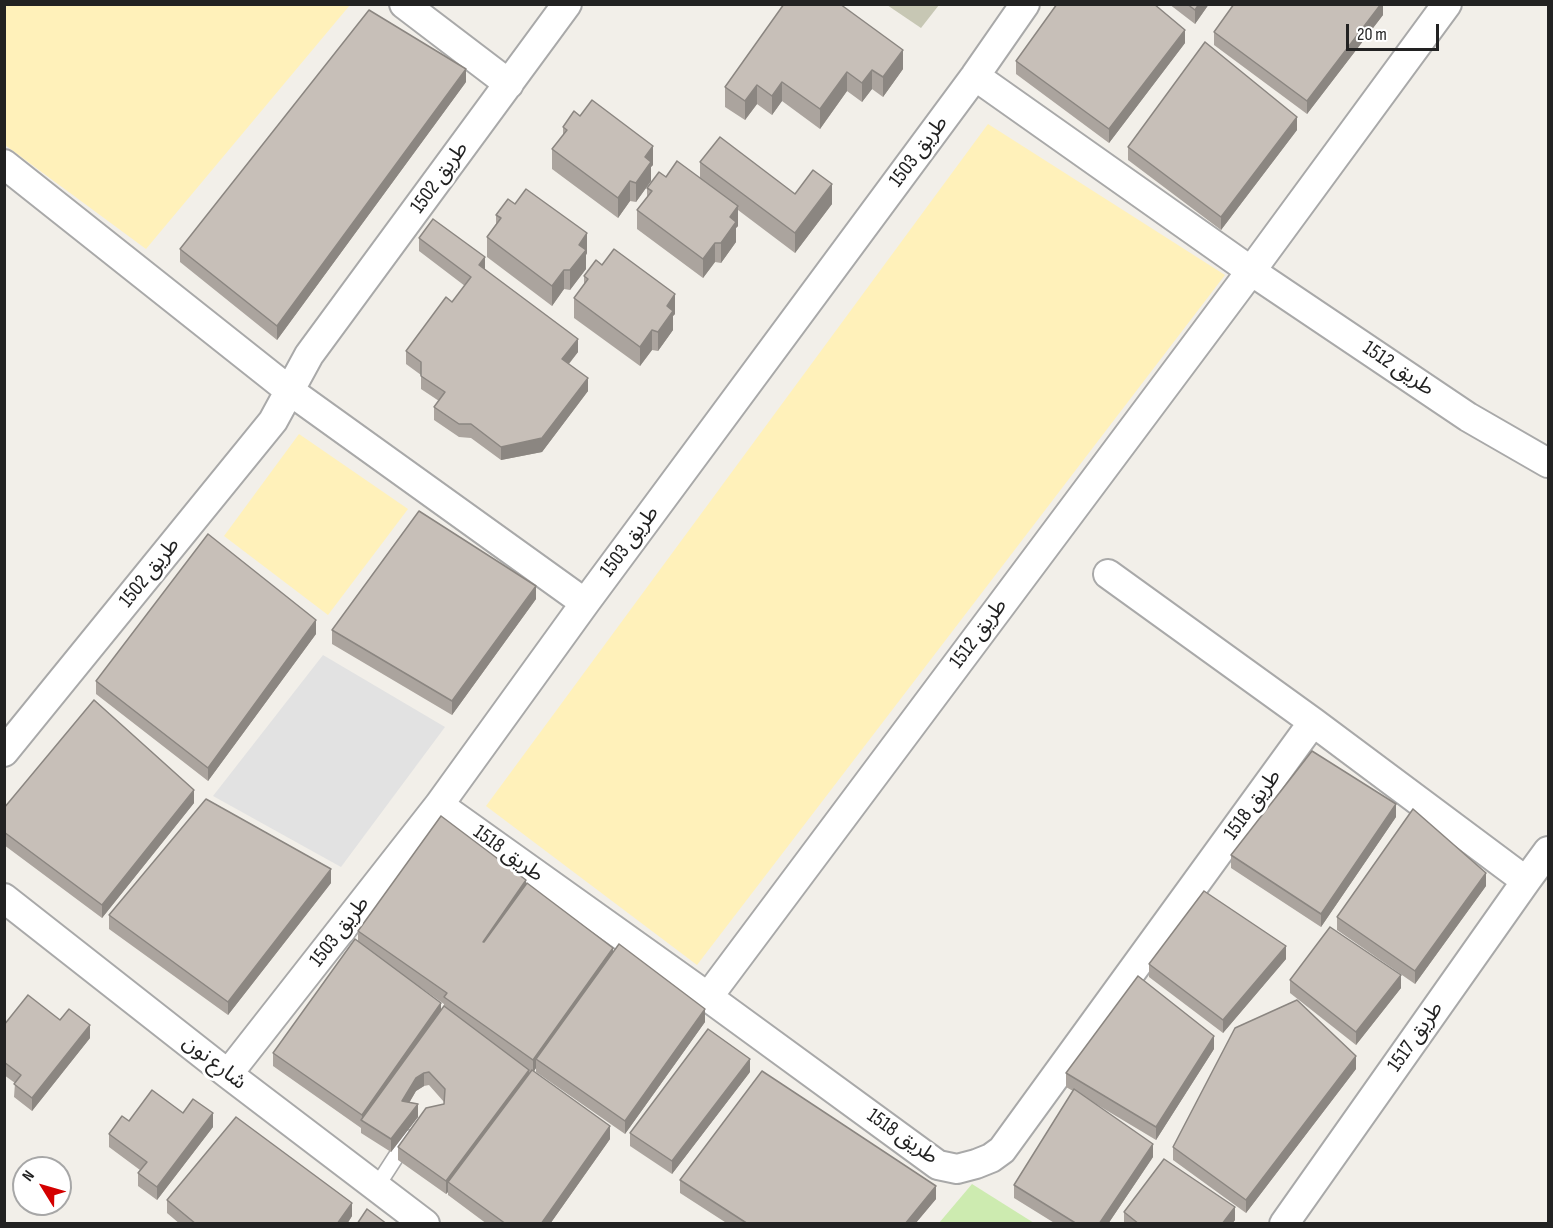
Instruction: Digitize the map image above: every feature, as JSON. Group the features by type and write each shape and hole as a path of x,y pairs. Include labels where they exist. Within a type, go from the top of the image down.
{"street":[{"path":"404,4 509,84"},
{"name":"طريق 1502","path":"4,752 262,436 273,421 309,356 567,4"},
{"name":"طريق 1503","path":"228,1074 439,805 585,603 975,76 1024,4"},
{"name":"طريق 1512","path":"708,997 1251,271 1447,4"},
{"name":"طريق 1512","path":"975,76 1251,271 1468,417 1548,463"},
{"path":"4,164 290,391 585,603"},
{"path":"1108,574 1313,722 1526,881"},
{"name":"طريق 1518","path":"439,805 938,1165 957,1169 991,1158 1002,1150 1313,722"},
{"name":"طريق 1517","path":"1284,1224 1548,851"},
{"name":"شارع نون","path":"4,898 228,1074 425,1224"}],"lane":[{"path":"377,1186 416,1127"}],"shaded area":[{"path":"887,5 939,5 921,28"},
{"path":"323,655 445,727 341,867 213,796"}],"green space":[{"path":"972,1184 1034,1223 939,1223"}],"sand":[{"path":"5,4 350,5 146,249 5,145"},
{"path":"988,124 1225,275 697,965 486,806"},
{"path":"299,434 408,509 328,615 224,536"}],"building":[{"path":"784,4 840,4 903,50 883,77 872,70 862,83 847,72 820,109 782,82 772,96 757,85 745,101 725,87"},
{"path":"1057,4 1154,4 1185,30 1109,129 1016,61"},
{"path":"1187,4 1199,4 1195,10"},
{"path":"1234,4 1381,4 1307,101 1214,32"},
{"path":"369,10 466,69 277,326 180,249"},
{"path":"1205,42 1297,117 1221,217 1128,147"},
{"path":"592,100 653,146 645,157 651,162 636,183 630,181 618,198 552,149 567,130 563,127 574,111 580,116"},
{"path":"720,137 795,194 813,170 832,184 795,233 700,162"},
{"path":"677,161 738,206 730,217 736,222 721,243 715,243 703,259 637,210 652,191 647,188 659,172 666,177"},
{"path":"526,189 587,233 579,245 586,250 570,270 564,270 552,286 487,237 501,218 496,215 508,199 515,204"},
{"path":"433,219 485,257 479,265 578,339 562,359 588,378 542,438 501,447 471,424 459,424 434,407 445,392 421,376 421,362 406,351 446,297 452,302 471,277 419,238"},
{"path":"614,249 675,294 667,306 673,311 658,332 652,330 640,347 574,298 588,279 584,276 596,260 602,265"},
{"path":"419,511 536,586 452,701 332,630"},
{"path":"208,534 316,620 208,768 96,681"},
{"path":"94,700 194,790 102,905 4,832 4,808"},
{"path":"1312,751 1396,804 1321,914 1231,855"},
{"path":"206,799 331,869 228,1002 109,915"},
{"path":"1413,809 1486,873 1415,971 1337,917"},
{"path":"441,816 526,880 483,942 527,883 613,948 533,1060 444,997 447,993 358,931"},
{"path":"1204,891 1286,946 1223,1020 1149,964"},
{"path":"1330,927 1401,975 1356,1032 1290,980"},
{"path":"355,939 441,1003 362,1115 273,1053"},
{"path":"619,944 705,1009 625,1121 536,1059"},
{"path":"1138,976 1214,1036 1156,1127 1066,1073"},
{"path":"28,995 60,1020 69,1009 90,1025 32,1098 14,1084 21,1075 4,1062 4,1025"},
{"path":"1297,1000 1356,1056 1246,1200 1173,1147 1235,1028"},
{"path":"444,1006 529,1070 446,1181 398,1147 426,1108 444,1104 445,1089 429,1072 416,1078 402,1101 418,1104 391,1139 361,1120"},
{"path":"708,1029 750,1059 672,1161 630,1133"},
{"path":"532,1070 610,1126 541,1224 506,1224 448,1182"},
{"path":"762,1071 936,1186 905,1224 748,1224 680,1180"},
{"path":"1074,1089 1153,1144 1099,1224 1077,1224 1014,1185"},
{"path":"152,1090 183,1113 193,1099 213,1113 157,1187 138,1173 147,1162 109,1134 122,1116 129,1121"},
{"path":"236,1117 352,1203 337,1224 196,1224 167,1200"},
{"path":"1164,1159 1235,1207 1222,1224 1139,1224 1124,1212"},
{"path":"367,1209 387,1224 357,1224"}]}
